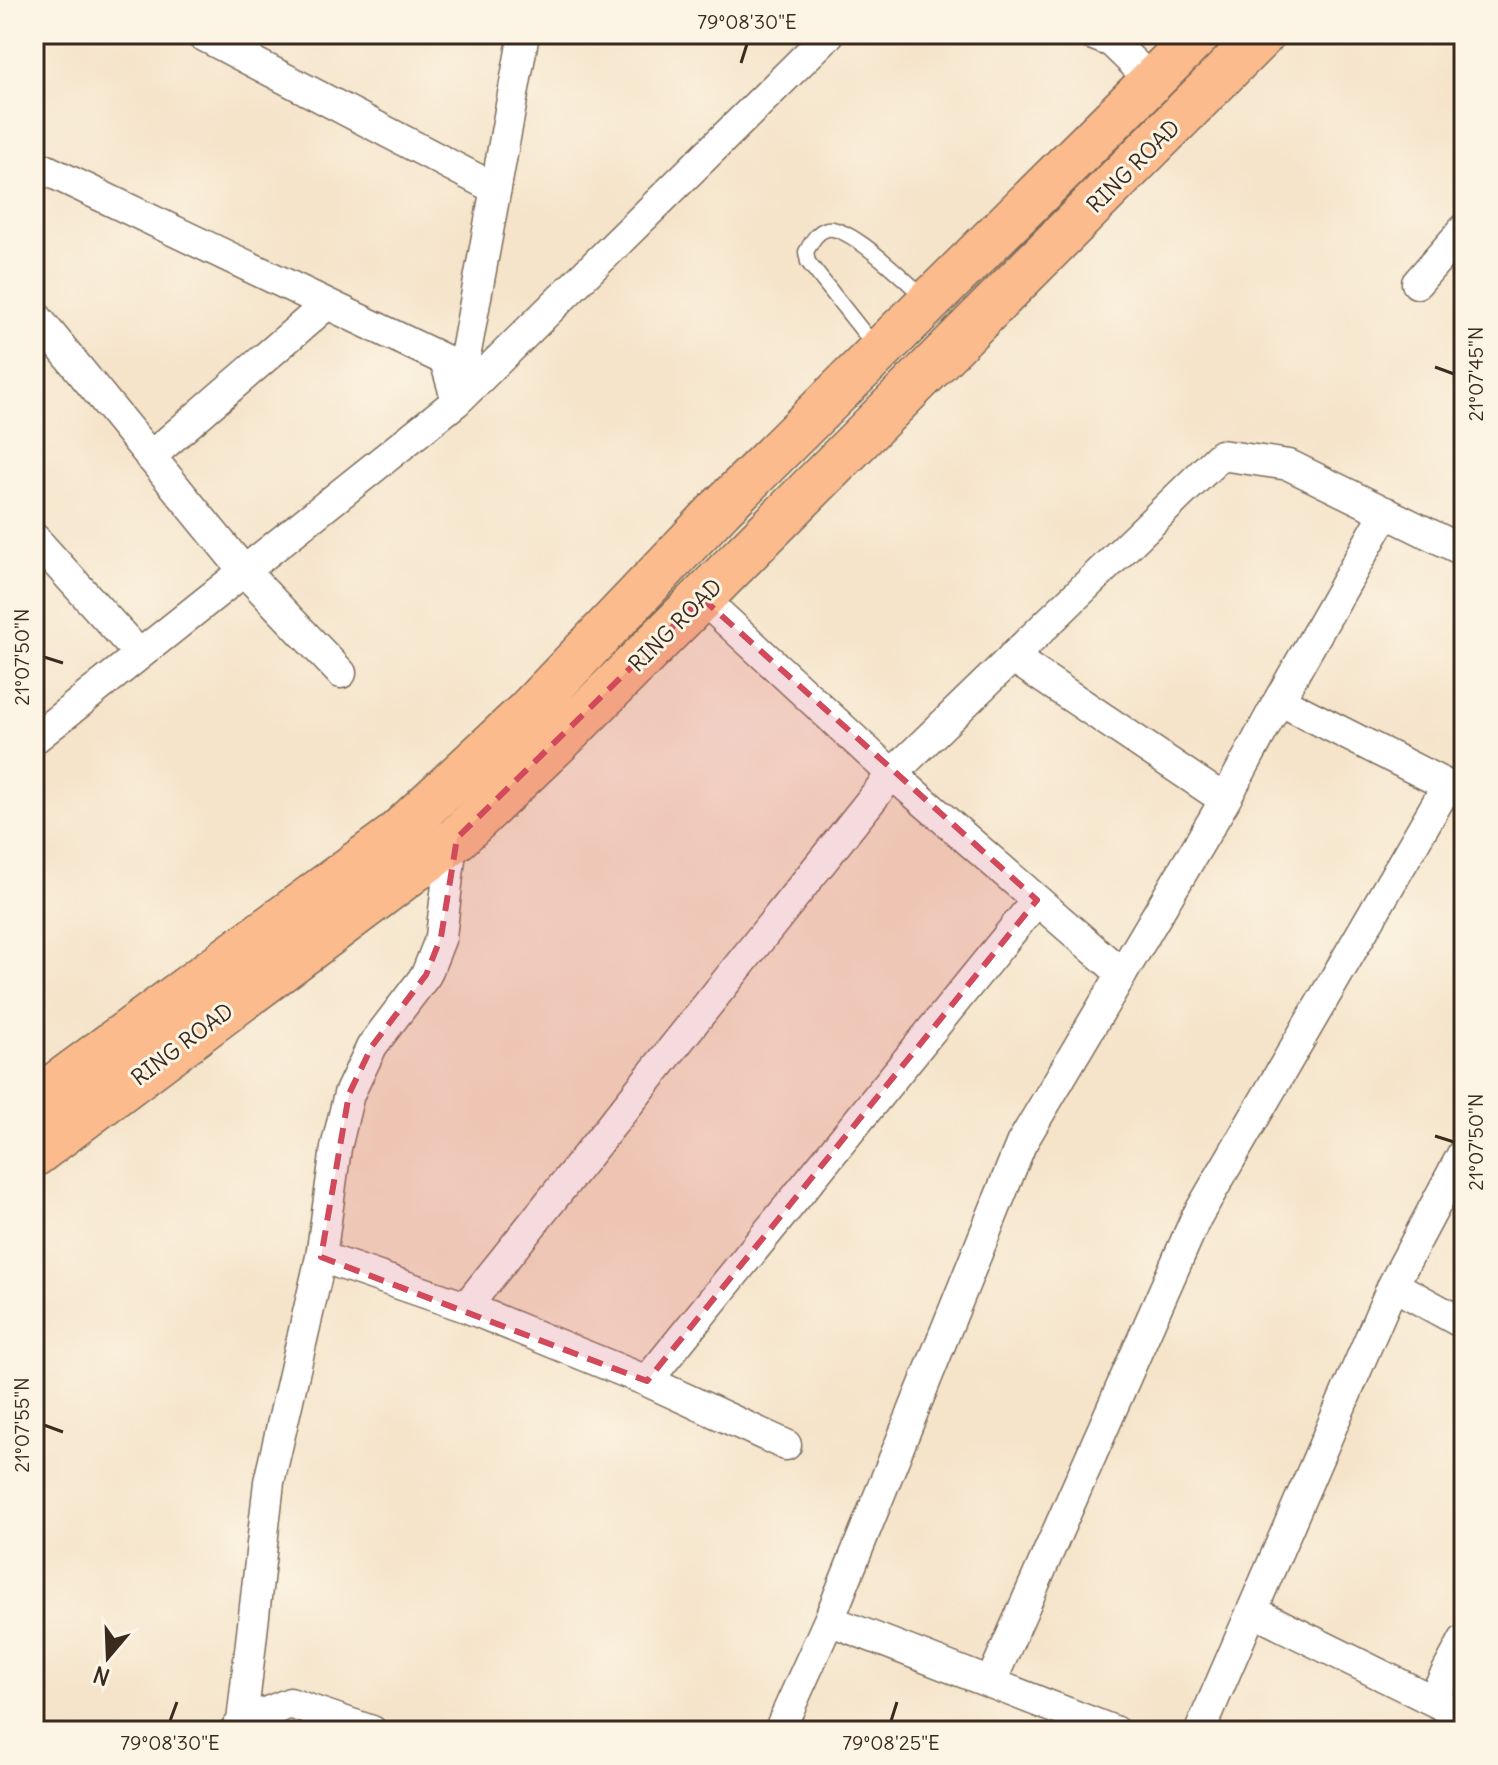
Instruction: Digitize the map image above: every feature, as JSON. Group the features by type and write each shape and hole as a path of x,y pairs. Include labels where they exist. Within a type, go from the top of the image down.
{"highway":[{"name":"RING ROAD","path":"34,1100 393,837 527,712 721,508 1199,34"},
{"name":"RING ROAD","path":"34,1155 452,841 566,734 1263,34"}],"street":[{"path":"200,34 496,189"},
{"path":"457,401 524,34"},
{"path":"34,739 457,401 829,34"},
{"path":"1091,34 1112,42 1152,81"},
{"path":"35,166 445,360 457,401"},
{"path":"1417,283 1464,229"},
{"path":"150,457 326,305"},
{"path":"34,314 244,571 341,673"},
{"path":"466,1307 892,774 1221,455 1289,465 1464,551"},
{"path":"779,1731 829,1620 1021,1144 1225,800 1386,512"},
{"path":"34,538 139,654"},
{"path":"702,598 892,774 1122,974"},
{"path":"1012,657 1225,800"},
{"path":"991,1682 1196,1218 1456,790 1279,700"},
{"path":"238,1727 269,1482 321,1257 336,1148 349,1094 372,1046 426,975 441,937 452,841"},
{"path":"647,1381 1037,900"},
{"path":"1200,1731 1393,1285 1464,1151"},
{"path":"321,1257 466,1307 647,1381 786,1445"},
{"path":"1393,1285 1464,1324"},
{"path":"1252,1611 1464,1716"},
{"path":"829,1620 1114,1731"},
{"path":"1432,1700 1464,1640"},
{"path":"238,1727 290,1703 372,1731"}],"lane":[{"path":"879,352 808,262 806,252 819,233 830,228 843,232 930,301"}],"highlighted area":[{"path":"702,598 1037,900 647,1381 321,1257 349,1094 372,1046 426,975 441,937 457,838"}]}
